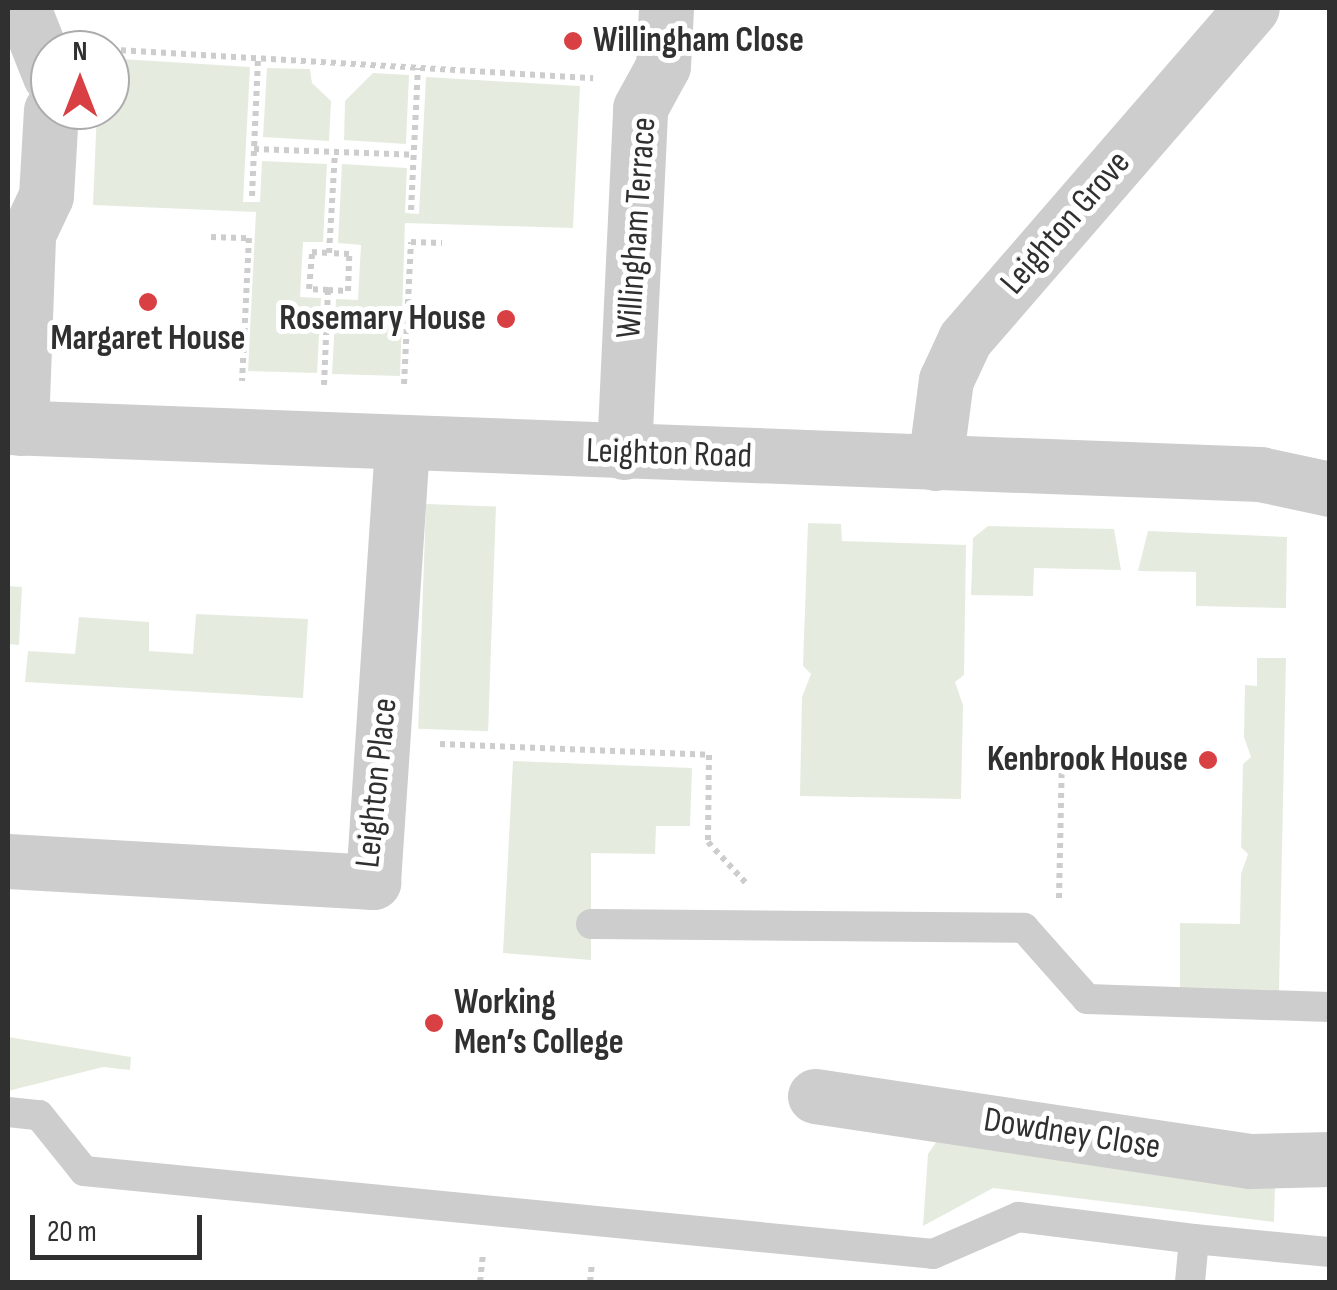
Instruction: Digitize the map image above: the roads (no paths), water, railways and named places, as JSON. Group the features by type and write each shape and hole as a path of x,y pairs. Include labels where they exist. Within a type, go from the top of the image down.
{"street":[{"name":"Willingham Terrace","path":"624,452 640,108 656,82 666,8"},
{"name":"Leighton Grove","path":"936,464 946,380 966,339 1252,8"},
{"path":"14,427 28,234 46,196 50,130"},
{"name":"Leighton Road","path":"14,427 402,445 1260,474 1330,489"},
{"name":"Leighton Place","path":"8,862 373,882 402,445"},
{"name":"Dowdney Close","path":"815,1096 1252,1162 1330,1159"}],"lane":[{"path":"591,924 768,921 1024,928 1087,999 1330,1007"},
{"path":"8,1112 38,1115 84,1171 933,1254 1018,1218 1330,1252"},
{"path":"1190,1282 1194,1239"}],"place":[{"name":"Willingham Close","path":"573,41"},
{"name":"Margaret House","path":"148,302"},
{"name":"Rosemary House","path":"506,319"},
{"name":"Kenbrook House","path":"1208,760"},
{"name":"Working Men’s College","path":"434,1023"}]}
